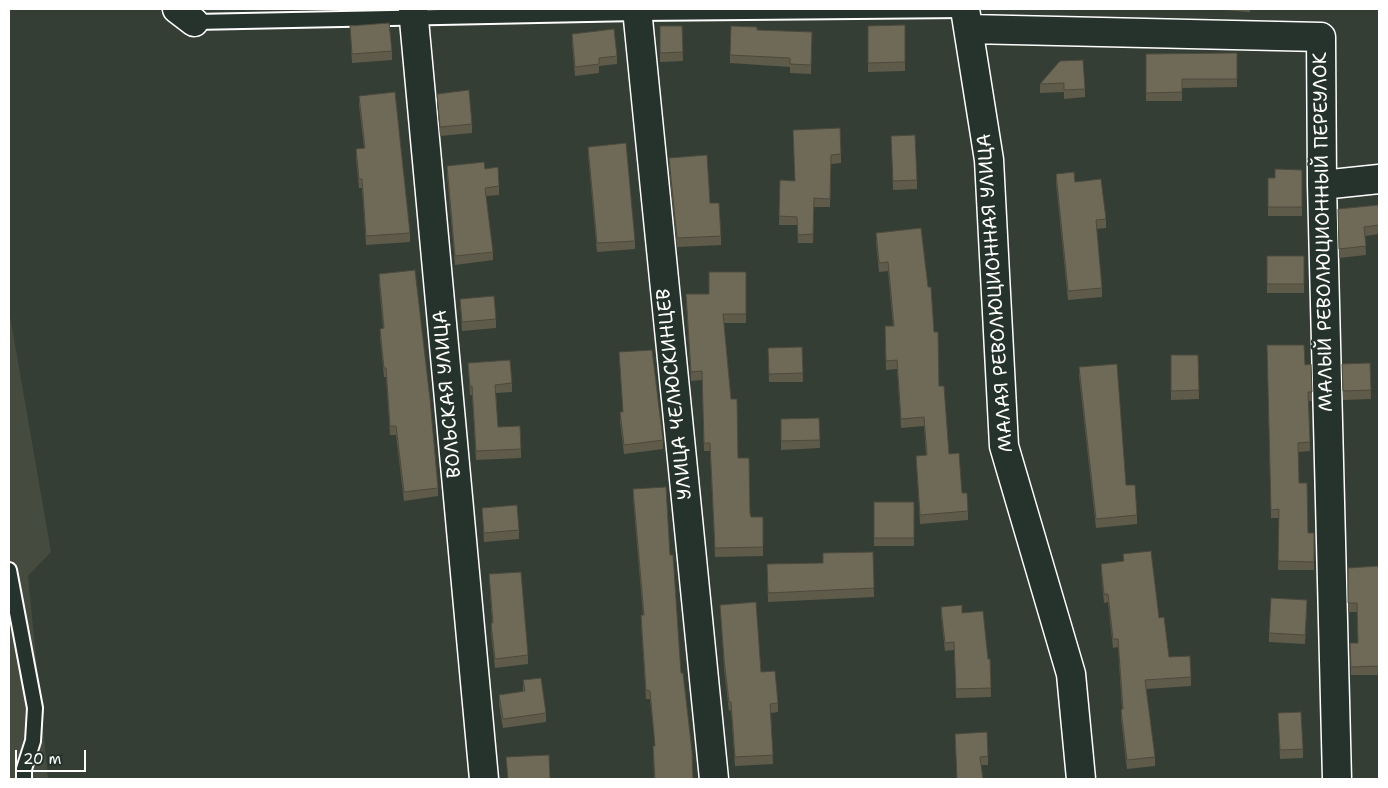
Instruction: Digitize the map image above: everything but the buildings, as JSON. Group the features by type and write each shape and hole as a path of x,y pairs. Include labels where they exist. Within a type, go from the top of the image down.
{"street":[{"name":"УЛИЦА ЧЕЛЮСКИНЦЕВ","path":"637,11 714,779"},
{"name":"ВОЛЬСКАЯ УЛИЦА","path":"413,13 484,779"},
{"name":"МАЛЫЙ РЕВОЛЮЦИОННЫЙ ПЕРЕУЛОК","path":"966,16 1321,38 1322,185 1337,779"},
{"name":"МАЛАЯ РЕВОЛЮЦИОННАЯ УЛИЦА","path":"966,16 989,160 1004,446 1070,674 1081,779"},
{"path":"1322,185 1379,179"}],"lane":[{"path":"185,16 637,11 966,16"},
{"path":"9,570 35,708 33,741 24,769 24,779"}],"shaded area":[{"path":"9,310 51,552 28,576 48,779 9,779"}]}
